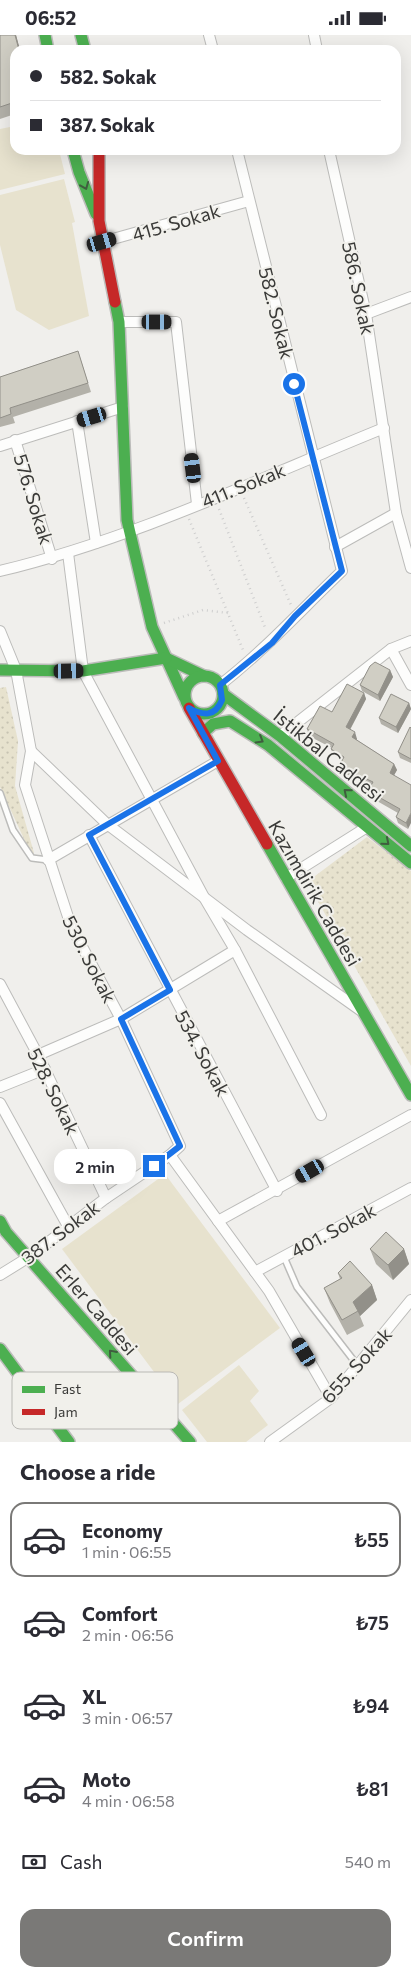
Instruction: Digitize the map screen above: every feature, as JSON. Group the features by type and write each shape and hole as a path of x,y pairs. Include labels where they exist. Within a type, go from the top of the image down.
{"main road":[{"path":"74,155 79,172 99,221"},
{"path":"0,670 83,671 166,658 210,677 221,690 220,706 214,712 200,715 189,708 166,658 152,627 127,520 119,322 99,221 99,155"},
{"path":"184,697 185,690 192,680 204,676"},
{"name":"İstikbal Caddesi","path":"221,690 280,736 411,846"},
{"name":"Kazımdirik Caddesi","path":"189,708 411,1095"},
{"path":"214,712 268,745 411,863"},
{"path":"203,733 213,723 230,721"},
{"name":"Erler Caddesi","path":"0,1221 6,1232 129,1372"},
{"path":"0,1349 17,1372"},
{"name":"Erler Caddesi","path":"178,1428 190,1442"},
{"path":"59,1429 69,1442"}],"street":[{"name":"582. Sokak","path":"238,155 312,457 342,571 295,616"},
{"name":"586. Sokak","path":"330,155 366,314 396,513 411,568"},
{"name":"415. Sokak","path":"102,242 249,201"},
{"path":"366,314 411,297"},
{"path":"119,322 176,322 197,504"},
{"path":"0,447 15,440 123,407"},
{"path":"77,421 96,543"},
{"name":"411. Sokak","path":"0,571 52,559 130,532 384,428"},
{"name":"576. Sokak","path":"15,440 52,559"},
{"path":"335,547 396,513"},
{"name":"576. Sokak","path":"68,553 83,671"},
{"path":"221,690 248,663 272,643 295,616"},
{"name":"530. Sokak","path":"0,631 16,670 31,751 25,785 48,860 71,927 121,1019 180,1146 170,1155"},
{"path":"280,736 391,649 411,641"},
{"path":"391,649 411,685"},
{"path":"83,671 153,798 205,899 235,950 321,1115"},
{"path":"31,751 107,824 205,899 366,1015"},
{"path":"48,860 218,761"},
{"path":"286,878 367,827"},
{"name":"534. Sokak","path":"89,835 277,1191"},
{"path":"38,1055 121,1019 235,950"},
{"name":"528. Sokak","path":"0,984 4,1002 38,1055 106,1198"},
{"path":"0,1087 45,1069"},
{"path":"0,1103 68,1226"},
{"path":"218,1221 277,1191 411,1115"},
{"path":"170,1155 269,1291 331,1398"},
{"name":"387. Sokak","path":"0,1275 29,1257 106,1198 170,1155"},
{"name":"401. Sokak","path":"255,1272 411,1188"},
{"name":"655. Sokak","path":"277,1440 331,1398 411,1300"}],"lane":[{"path":"0,793 13,830 32,858 48,860"},
{"path":"284,1257 297,1287 358,1366"}],"path":[{"path":"240,487 295,616"},
{"path":"214,497 272,643"},
{"path":"185,509 248,663"},
{"path":"152,627 203,610 228,613"}],"shaded area":[{"path":"10,127 10,155 60,155 65,174 0,190 0,129"},
{"path":"64,179 75,222 72,223 89,316 49,330 16,310 0,245 0,195"},
{"path":"6,687 18,741 15,786 34,853 31,854 0,787 0,688"},
{"path":"367,837 411,871 411,1066 307,882"},
{"path":"165,1174 280,1328 178,1404 178,1372 154,1372 62,1249"},
{"path":"239,1365 259,1391 250,1401 268,1425 246,1442 207,1442 182,1410"}],"building":[{"path":"0,35 15,35 18,45 10,45 10,104 0,107"},
{"path":"78,351 88,383 10,408 11,414 0,418 0,377"},
{"path":"375,662 390,670 378,695 360,685 370,666"},
{"path":"347,684 364,693 346,727 355,732 352,737 394,764 390,773 411,785 411,813 406,823 396,817 400,809 368,791 373,782 339,766 344,757 331,749 334,744 307,729 320,706 332,712"},
{"path":"391,694 409,703 396,727 379,718"},
{"path":"411,728 411,759 398,752"},
{"path":"386,1232 404,1249 388,1265 370,1249"},
{"path":"350,1261 372,1285 353,1302 358,1311 342,1320 324,1288 342,1278 338,1273"}],"traffic: fast":[{"path":"45,35 47,45"},
{"path":"81,35 84,45"},
{"path":"74,155 79,172 96,214"},
{"path":"115,302 119,322 127,520 152,627 184,697"},
{"path":"166,658 204,676"},
{"path":"0,670 83,671 166,658"},
{"path":"204,676 218,681 223,695 218,709 204,714 190,709 185,695 190,681 204,676"},
{"path":"223,694 280,736 411,846"},
{"path":"203,733 213,724 230,721 268,745 411,863"},
{"path":"267,844 411,1095"},
{"path":"0,1221 6,1232 129,1372"},
{"path":"0,1349 17,1372"},
{"path":"178,1428 190,1442"},
{"path":"59,1429 69,1442"}],"traffic: jam":[{"path":"99,155 99,221 115,302"},
{"path":"189,708 267,844"}],"route":[{"path":"154,1166 180,1146 121,1019 170,990 89,835 218,761 189,708 200,715 206,715 216,710 220,706 223,694 220,685 272,643 295,616 342,571 294,384"}]}
